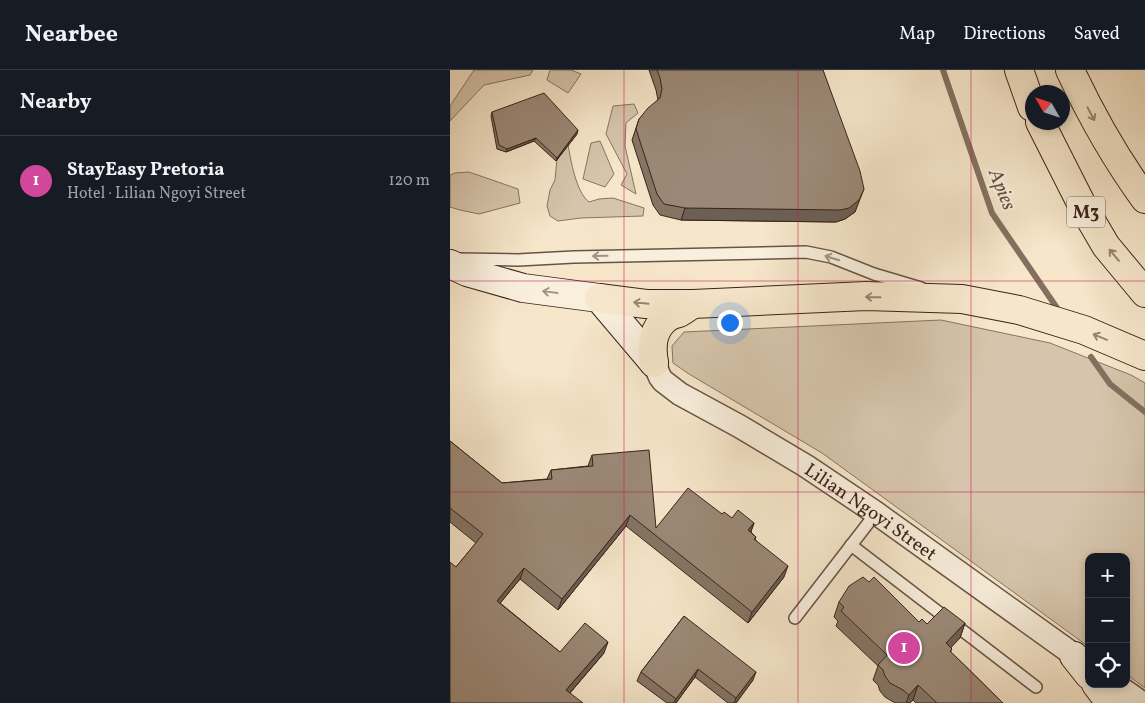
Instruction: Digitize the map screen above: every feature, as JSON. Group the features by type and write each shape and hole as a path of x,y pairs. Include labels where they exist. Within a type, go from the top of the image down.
{"main road":[{"path":"1018,70 1025,88"},
{"path":"1070,70 1091,113 1118,159 1145,199"},
{"name":"M3","path":"1044,130 1082,205 1106,246 1145,293"},
{"path":"599,298 646,304 692,304 866,296 962,299 1019,310 1084,330 1145,356"},
{"path":"654,363 652,343 656,332 670,316 681,312 692,304"}],"street":[{"path":"450,264 467,272 523,288 599,298 654,363"},
{"name":"Lilian Ngoyi Street","path":"654,363 663,381 680,394 806,466 876,513 1084,665"},
{"path":"1099,688 1108,703"},
{"path":"1121,688 1142,703"}],"lane":[{"path":"450,259 518,260 806,252 831,257 874,274 962,299"},
{"path":"795,618 876,513"},
{"path":"851,545 1036,687"}],"shaded area":[{"path":"474,70 533,70 530,75 484,85 450,121 450,106"},
{"path":"550,70 571,70 581,74 568,93 547,80"},
{"path":"634,104 638,113 626,123 625,146 636,194 621,185 627,174 606,134 613,106"},
{"path":"600,141 614,174 605,187 583,179 591,143"},
{"path":"568,145 577,184 589,202 613,198 644,208 643,216 581,218 558,221 550,216 547,206 550,190 555,180 557,159"},
{"path":"469,172 518,189 520,203 479,214 450,207 450,175"},
{"path":"941,320 1050,343 1131,375 1145,383 1145,688 1130,677 1130,553 1085,553 1085,644 822,453 673,363 672,346 684,332"}],"building":[{"path":"657,70 823,70 860,171 864,189 859,200 849,208 840,210 685,208 664,204 657,194 636,129 639,119 660,98 662,89"},
{"path":"544,93 578,130 557,158 536,138 507,149 499,145 492,112"},
{"path":"450,441 502,483 552,479 551,470 593,466 592,455 649,450 656,528 688,488 722,514 724,512 732,518 738,510 754,523 748,530 756,537 754,539 788,566 752,612 630,515 562,599 524,568 497,601 560,652 585,623 608,642 566,690 583,703 450,703 450,562 456,567 483,534 450,508"},
{"path":"863,577 869,582 874,577 919,622 922,619 927,624 944,607 965,623 946,643 952,649 950,651 1003,703 937,703 918,685 909,695 890,683 878,665 887,655 841,611 844,607 839,602 849,586"},
{"path":"684,616 756,672 736,698 698,669 676,699 641,672"}],"waterway":[{"name":"Apies","path":"943,70 992,213 1057,308"},
{"name":"Apies","path":"1091,357 1110,384 1145,412"}],"place":[{"name":"StayEasy Pretoria","path":"904,648"}]}
